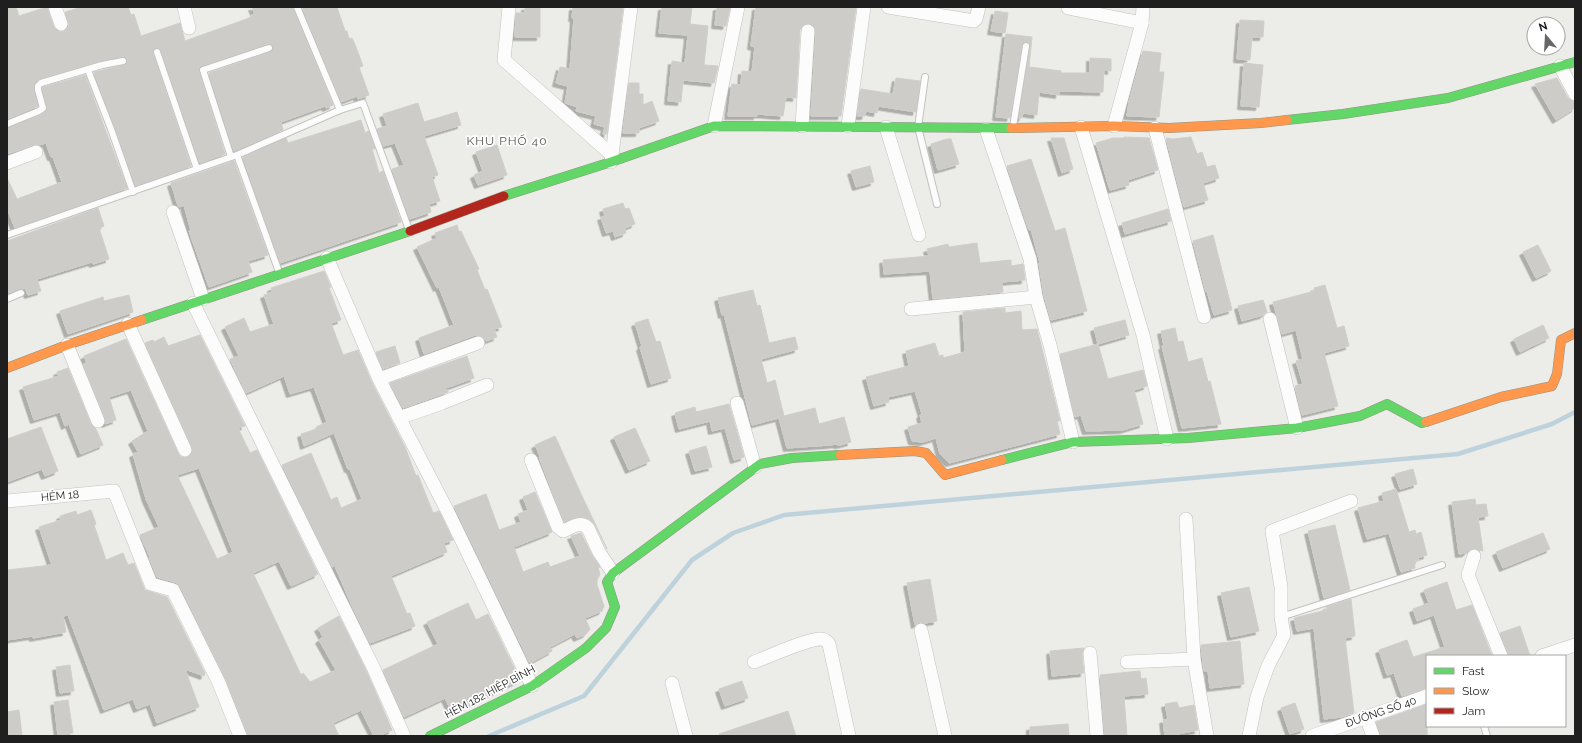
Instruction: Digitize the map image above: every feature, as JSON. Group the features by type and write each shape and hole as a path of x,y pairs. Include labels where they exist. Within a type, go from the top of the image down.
{"street":[{"path":"55,7 60,24"},
{"path":"184,7 189,28"},
{"path":"509,7 504,60 612,158"},
{"path":"612,158 631,7"},
{"path":"714,126 738,7"},
{"path":"848,126 864,7"},
{"path":"888,7 974,21 976,19 979,7"},
{"path":"1069,7 1068,8 1142,22"},
{"path":"1114,126 1142,22 1143,7"},
{"path":"802,126 808,30"},
{"path":"7,368 128,324 409,231 612,158 714,126 848,126 986,130 1114,126 1155,128 1261,123 1343,114 1448,98 1575,62"},
{"path":"1560,66 1575,94"},
{"path":"886,127 919,235"},
{"path":"1081,127 1143,335 1167,439"},
{"path":"1155,128 1204,317"},
{"path":"986,130 1030,259 1036,296 1050,345 1073,442"},
{"path":"7,163 36,152"},
{"path":"173,212 198,301 373,667 404,736"},
{"path":"327,258 379,379 448,512 532,686"},
{"path":"911,309 1036,296"},
{"path":"1270,319 1297,428"},
{"path":"128,324 185,450"},
{"path":"531,460 558,526 563,531 578,524 585,525 612,573 712,502 755,467 770,461 792,458 915,451 926,453 945,475 1073,442 1167,439 1297,428 1360,416 1388,404 1422,423 1502,397 1552,386 1557,374 1561,340 1575,333"},
{"path":"379,379 478,343"},
{"path":"67,345 98,421"},
{"path":"399,418 487,385"},
{"path":"737,403 755,467"},
{"name":"HẺM 18","path":"7,501 114,491 151,584 173,590 219,683 240,736"},
{"path":"1249,736 1257,697 1268,666 1284,635 1281,617 1281,587 1272,531 1351,501"},
{"path":"1186,519 1194,659 1207,736"},
{"path":"1474,556 1468,575 1501,655"},
{"name":"HẺM 182 HIỆP BÌNH","path":"430,736 532,686 586,648 606,628 615,607 607,582 612,573"},
{"path":"921,630 945,736"},
{"path":"754,662 811,641 822,639 826,641 829,644 849,736"},
{"path":"1545,655 1575,645"},
{"path":"1090,653 1097,736"},
{"path":"1127,662 1194,659"},
{"path":"672,683 686,736"},
{"name":"ĐƯỜNG SỐ 40","path":"1312,736 1426,696"},
{"path":"1366,717 1373,736"}],"lane":[{"path":"297,7 340,110"},
{"path":"1013,129 1026,46"},
{"path":"269,48 203,70 234,156 280,274"},
{"path":"157,52 197,169"},
{"path":"7,124 43,108 38,90 38,86 41,83 102,65 123,61"},
{"path":"88,70 111,130 132,192"},
{"path":"925,77 918,128 937,204"},
{"path":"7,235 234,156 340,110 363,103 409,231"},
{"path":"7,299 21,293"},
{"path":"1281,617 1442,565"}],"building":[{"path":"7,7 16,7 19,16 47,7 54,27 60,32 64,31 69,26 65,12 82,7 128,7 131,15 134,14 141,36 180,23 185,41 252,17 251,15 255,14 252,7 293,7 333,105 326,108 325,106 281,122 283,130 234,151 209,73 270,52 273,49 273,46 268,44 199,67 225,154 200,163 161,51 158,48 155,48 153,53 191,166 136,186 94,72 124,65 127,62 127,58 122,57 101,61 39,79 34,86 38,106 7,119"},
{"path":"302,7 337,7 345,31 347,31 349,39 352,38 363,66 359,67 369,95 358,99 357,96 341,102"},
{"path":"525,7 540,7 540,37 515,37 516,13 525,13"},
{"path":"573,7 623,7 607,134 603,134 605,127 594,124 596,116 576,111 577,107 565,103 568,86 556,83 560,67 570,69 574,18 572,18"},
{"path":"662,7 692,7 690,24 708,26 704,65 718,66 714,83 683,80 681,102 668,101 672,61 685,63 688,35 659,33"},
{"path":"717,7 730,8 726,26 715,25"},
{"path":"756,7 856,7 841,116 811,116 816,32 813,25 808,23 802,26 800,30 796,98 786,97 783,116 757,114 757,116 728,116 732,84 741,85 742,71 752,72 755,47 751,46"},
{"path":"995,11 1008,13 1005,33 991,31"},
{"path":"1240,20 1264,21 1263,37 1252,37 1250,60 1237,59"},
{"path":"1006,34 1032,37 1029,67 1061,71 1061,73 1090,73 1090,58 1111,59 1111,71 1104,70 1103,92 1059,91 1059,95 1039,92 1037,115 1023,113 1022,118 1019,118 1030,47 1029,43 1025,42 1022,45 1010,118 996,117"},
{"path":"1143,51 1161,53 1159,72 1164,72 1159,117 1127,116 1129,102"},
{"path":"1244,63 1263,65 1259,107 1241,106"},
{"path":"85,75 127,188 15,228 7,208 7,178 17,199 62,182 46,143 33,145 7,154 7,128 41,115 46,111 47,107 42,89 43,87"},
{"path":"896,78 920,81 916,112 878,106 877,113 866,111 865,116 857,116 861,89 893,94"},
{"path":"1557,78 1568,98 1575,102 1575,108 1556,120 1535,84"},
{"path":"629,83 639,83 639,94 643,94 643,105 652,101 659,121 639,128 639,133 623,133"},
{"path":"418,103 424,122 457,112 461,125 424,136 438,175 432,177 440,201 429,204 431,212 410,219 392,169 404,165 395,143 383,146 377,129 387,126 383,114"},
{"path":"361,120 365,133 369,131 375,149 372,149 379,173 383,171 401,222 280,263 243,157 286,138 288,143"},
{"path":"1191,137 1197,154 1202,152 1207,167 1215,165 1219,178 1203,183 1208,200 1184,207 1166,138 1173,139"},
{"path":"1051,138 1064,138 1073,169 1062,173"},
{"path":"1113,138 1149,138 1158,170 1128,180 1129,185 1110,190 1096,143"},
{"path":"951,139 959,164 938,170 931,144"},
{"path":"497,145 507,175 478,185 474,175 483,171 476,152"},
{"path":"1031,159 1055,231 1065,228 1087,311 1051,320 1044,295 1040,263 1031,229 1029,230 1007,166"},
{"path":"234,161 268,255 248,261 252,272 209,287 189,231 191,231 184,205 178,206 171,183"},
{"path":"870,166 874,182 856,187 851,171"},
{"path":"623,203 625,209 629,208 635,224 625,228 626,233 615,237 613,231 606,233 601,217 605,216 603,209"},
{"path":"98,208 104,226 99,228 109,259 93,264 92,262 37,279 41,291 28,295 25,288 7,293 7,241"},
{"path":"1168,209 1171,221 1125,234 1122,223"},
{"path":"457,225 459,232 461,231 479,269 477,270 485,290 487,289 502,327 494,329 497,337 486,341 483,337 475,335 424,354 419,338 454,325 439,287 437,288 417,247 437,238 435,233"},
{"path":"1213,235 1232,310 1214,315 1207,291 1206,292 1193,241"},
{"path":"977,243 980,263 1011,260 1011,266 1023,264 1025,280 1002,282 1003,292 933,299 930,271 884,274 883,260 929,256 927,249 948,244 949,247"},
{"path":"1538,245 1551,271 1536,278 1523,252"},
{"path":"324,271 331,287 329,288 341,320 331,323 343,355 358,350 372,383 405,447 416,476 418,475 433,513 439,511 453,540 444,543 447,552 391,576 407,614 410,613 415,626 370,643 335,566 332,567 282,465 311,453 331,500 337,497 341,508 362,499 334,433 304,446 301,434 317,429 316,427 327,422 314,387 290,394 284,376 246,393 230,359 239,356 225,327 244,318 250,332 274,324 264,295 272,292 271,288"},
{"path":"1325,285 1337,328 1344,326 1349,346 1324,353 1338,406 1302,415 1295,386 1303,384 1296,361 1303,359 1296,330 1282,334 1273,302 1315,291 1314,288"},
{"path":"753,290 757,306 760,305 769,343 795,337 798,349 761,359 767,383 775,380 784,416 815,408 819,424 844,417 851,442 840,445 787,448 779,418 752,425 724,314 722,315 718,298"},
{"path":"129,295 133,312 68,334 60,311 103,297 104,301"},
{"path":"1263,300 1267,312 1263,315 1242,321 1238,306"},
{"path":"1005,308 1005,313 1021,311 1022,330 1037,329 1060,421 1057,421 1060,434 949,463 940,454 936,438 923,442 912,441 908,427 922,423 920,415 922,414 915,391 888,397 889,402 874,406 866,377 909,366 906,351 935,343 939,356 943,355 943,358 965,352 963,312"},
{"path":"648,319 656,342 660,341 671,378 651,384 640,347 642,346 635,323"},
{"path":"1125,320 1129,335 1098,344 1094,328"},
{"path":"1543,325 1549,338 1520,352 1514,339"},
{"path":"1175,328 1178,342 1183,341 1188,362 1202,358 1208,382 1210,381 1221,424 1182,428 1162,346 1164,346 1161,331"},
{"path":"200,335 245,426 238,428 250,453 257,450 318,574 291,586 279,561 253,573 301,675 303,673 310,682 336,670 319,640 323,637 318,628 339,616 366,670 392,730 378,736 374,736 361,710 333,723 339,736 248,736 226,680 180,586 175,582 157,577 140,535 159,527 146,499 133,454 138,452 132,441 148,431 131,390 109,397 116,420 105,424 105,418 83,364 87,363 84,356 126,339 178,453 181,457 188,457 192,454 192,447 145,343 153,340 154,342 164,337 168,346","holes":["199,468 233,552 217,559 177,475"]},
{"path":"1098,344 1108,379 1143,370 1147,386 1134,390 1143,424 1123,430 1086,431 1081,415 1075,417 1060,354"},
{"path":"395,346 400,363 383,369 376,352"},
{"path":"467,356 474,378 446,388 448,392 403,408 390,383"},
{"path":"68,368 91,424 96,429 103,445 81,454 69,424 65,426 60,412 34,420 23,387 59,376 57,372"},
{"path":"729,404 744,457 734,460 725,428 712,431 710,421 679,429 675,413 695,407 696,412"},
{"path":"41,427 58,471 45,476 42,469 7,482 7,439"},
{"path":"635,428 650,461 629,470 614,437"},
{"path":"555,436 607,549 595,525 589,519 578,517 564,522 535,445"},
{"path":"706,446 712,467 695,471 689,451"},
{"path":"1413,469 1417,484 1400,489 1395,474"},
{"path":"1396,489 1409,532 1415,530 1416,534 1421,532 1427,555 1414,561 1415,568 1401,572 1389,533 1367,539 1358,508 1384,501 1382,493"},
{"path":"535,492 552,532 514,547 523,572 548,562 550,567 580,556 571,536 581,533 600,567 598,568 600,574 597,580 597,585 604,606 602,611 585,618 590,629 586,634 577,638 575,634 550,647 552,651 530,663 454,506 486,494 499,530 521,522 518,514 528,510 523,497"},
{"path":"1475,499 1476,505 1486,504 1488,516 1478,517 1483,551 1473,548 1466,553 1459,554 1452,502"},
{"path":"91,510 96,524 94,525 106,560 123,553 128,565 134,563 145,590 167,597 205,673 204,676 185,669 199,707 157,723 150,704 137,709 133,699 104,710 68,615 63,616 66,632 33,638 33,636 7,640 7,570 52,565 39,527 61,520 60,516 76,511 77,515"},
{"path":"1335,525 1350,590 1324,598 1308,531"},
{"path":"1543,533 1550,549 1503,568 1496,552"},
{"path":"930,579 937,621 925,623 920,622 915,625 907,583"},
{"path":"1447,582 1456,610 1472,605 1492,655 1426,655 1426,688 1402,696 1394,673 1387,675 1379,650 1407,640 1413,657 1445,647 1434,615 1417,621 1413,609 1429,603 1424,590"},
{"path":"1249,587 1259,631 1231,637 1221,593"},
{"path":"1351,599 1355,636 1345,638 1354,713 1342,717 1324,719 1314,628 1297,631 1294,618 1327,610 1326,607"},
{"path":"468,603 476,620 488,614 520,680 452,713 445,698 404,717 383,670 438,644 427,622"},
{"path":"1520,626 1530,655 1509,655 1500,633"},
{"path":"1240,641 1244,684 1210,688 1208,671 1204,671 1201,645"},
{"path":"1084,648 1082,654 1084,673 1052,676 1050,651"},
{"path":"70,665 74,691 60,693 56,667"},
{"path":"1140,671 1141,679 1146,678 1148,694 1124,696 1127,736 1105,736 1100,675"},
{"path":"742,681 748,698 725,706 719,689"},
{"path":"68,700 73,733 58,735 54,702"},
{"path":"1177,702 1179,708 1194,705 1198,730 1178,734 1179,736 1165,736 1163,720 1168,719 1165,704"},
{"path":"1295,703 1304,729 1290,734 1281,708"},
{"path":"1426,704 1427,736 1381,736 1376,722"},
{"path":"19,710 22,736 7,736 7,712"},
{"path":"788,711 796,736 720,736 719,734"},
{"path":"1068,724 1069,736 1030,736 1030,727"}],"waterway":[{"path":"489,736 584,696 692,560 733,533 784,515 1458,454 1552,424 1575,412"}],"traffic: fast":[{"path":"1287,120 1343,114 1448,98 1575,62"},
{"path":"504,196 611,162 714,126 1011,128"},
{"path":"142,320 410,231"},
{"path":"1002,460 1073,442 1188,438 1297,428 1360,416 1387,404 1422,423 1426,422"},
{"path":"430,736 532,686 586,648 606,628 615,607 607,582 613,573 760,464 792,458 840,455"}],"traffic: slow":[{"path":"1011,128 1114,126 1169,128 1261,123 1287,120"},
{"path":"7,368 67,345 142,320"},
{"path":"1426,422 1501,397 1552,386 1557,374 1561,340 1575,333"},
{"path":"840,455 915,451 926,453 945,475 1002,460"}],"traffic: jam":[{"path":"410,231 504,196"}],"district":[{"name":"KHU PHỐ 40","path":"507,141"}]}
